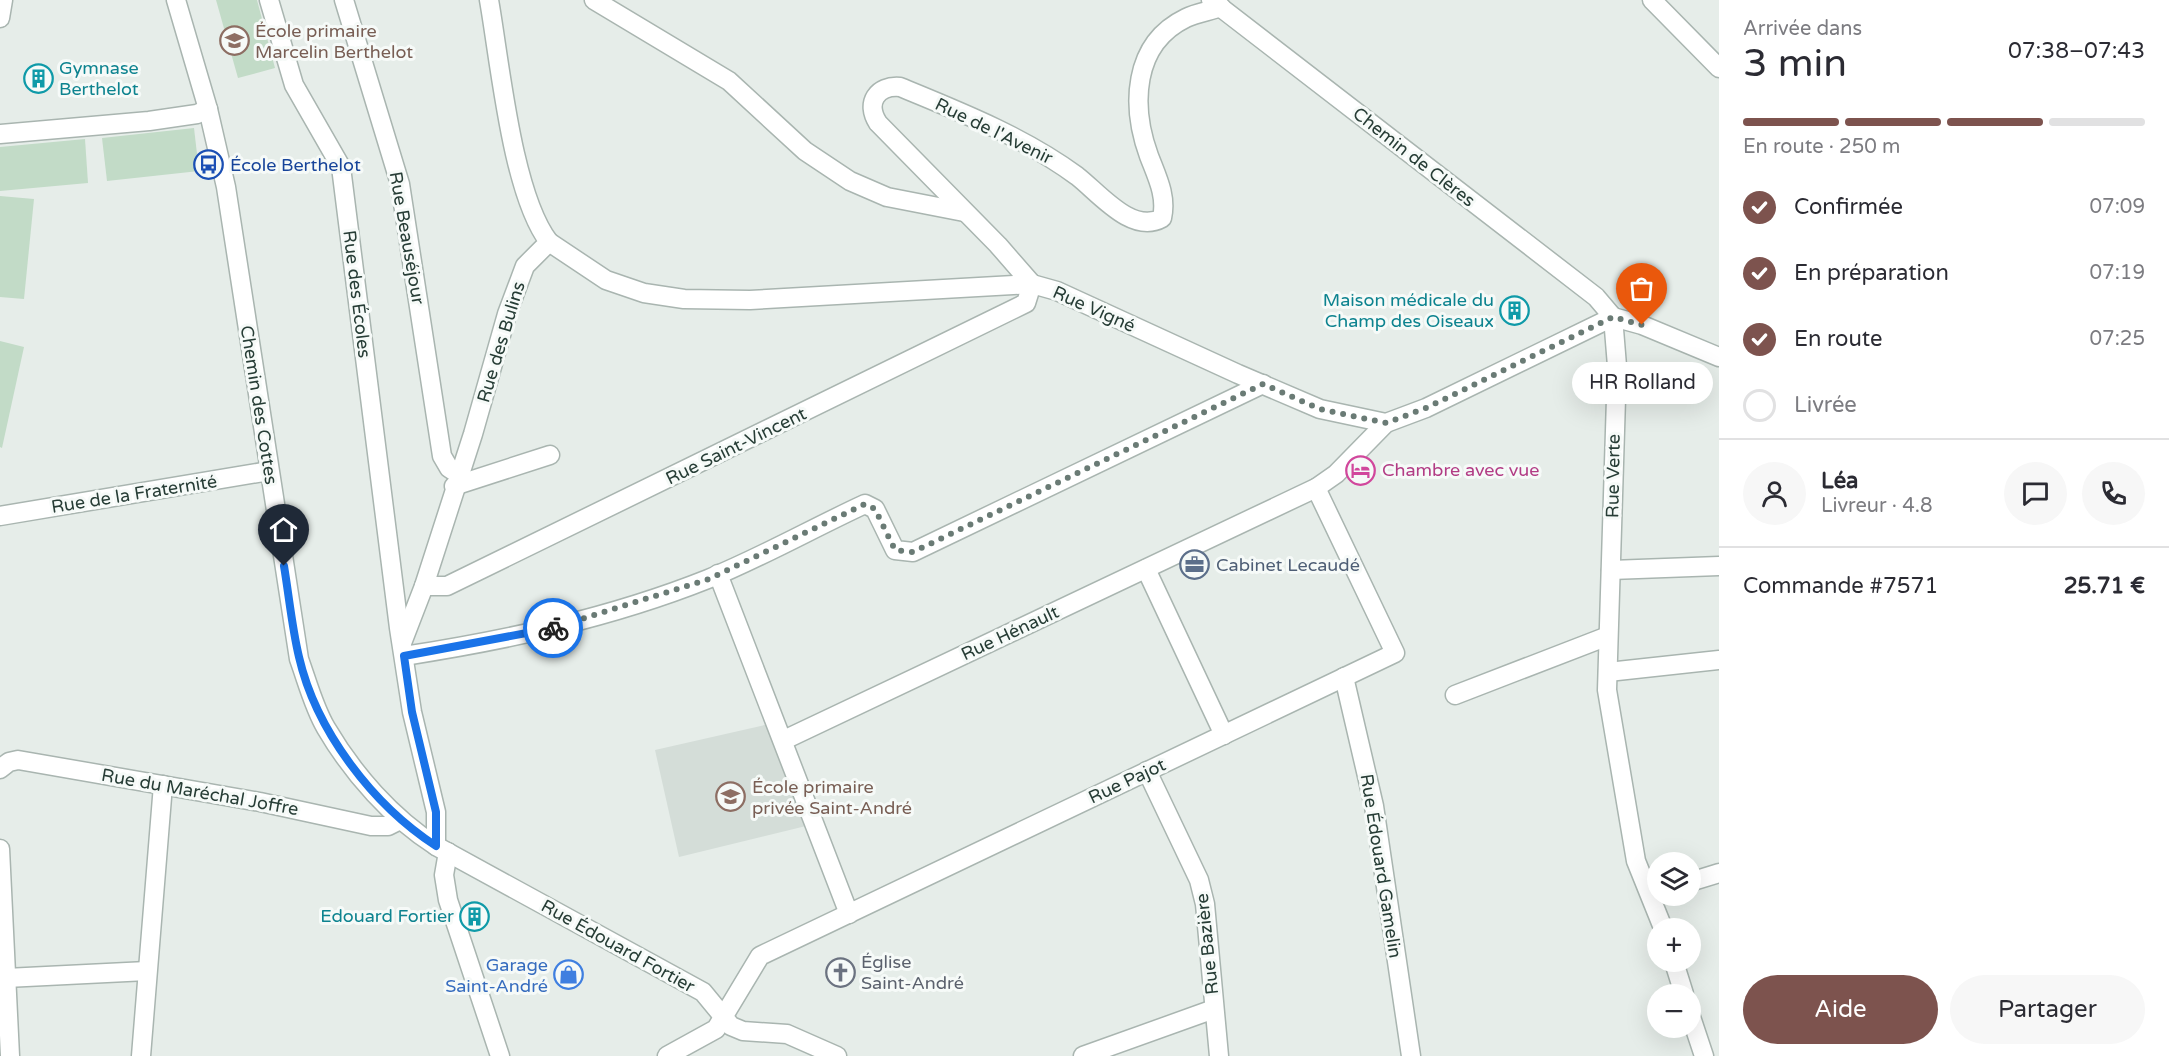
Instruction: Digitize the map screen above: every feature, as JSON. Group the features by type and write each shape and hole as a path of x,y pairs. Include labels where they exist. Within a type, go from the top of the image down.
{"street":[{"path":"0,18 3,0"},
{"name":"Chemin des Cottes","path":"176,0 208,109 228,197 269,471 303,668 325,726 357,773 400,820"},
{"name":"Rue des Écoles","path":"269,0 294,85 341,167 396,603"},
{"name":"Rue Beauséjour","path":"344,0 400,184 442,456 456,480"},
{"path":"489,0 518,160 536,221 549,242"},
{"path":"594,0 729,81 805,151 842,177 887,197 964,212"},
{"path":"1652,0 1719,68"},
{"name":"Rue de l'Avenir","path":"1032,285 878,123 871,110 873,99 880,91 890,87 900,87 999,130 1046,153 1126,216 1143,224 1152,224 1162,218 1165,207 1163,195 1140,131 1139,82 1146,56 1163,33 1216,3"},
{"name":"Chemin de Clères","path":"1216,3 1596,297 1613,317"},
{"path":"0,134 149,121 197,114 208,109"},
{"name":"Rue des Bulins","path":"403,650 456,480 473,435 507,314 525,266 549,242"},
{"name":"Rue Vigné","path":"549,242 606,280 644,293 684,298 770,299 1032,285 1057,291 1320,409 1386,423"},
{"name":"Rue Saint-Vincent","path":"424,586 447,586 1017,310 1026,303 1032,285"},
{"path":"1386,423 1426,408 1613,317 1642,325 1719,357"},
{"name":"Rue Verte","path":"1613,317 1617,366 1607,690 1636,861 1647,880"},
{"path":"403,650 539,632 632,605 718,574 865,504 875,509 895,550 913,552 1263,384"},
{"name":"Rue Hénault","path":"784,740 1316,488 1336,474 1386,423"},
{"path":"456,480 549,455"},
{"name":"Rue de la Fraternité","path":"0,516 269,471"},
{"name":"Rue Pajot","path":"667,1056 703,1039 716,1029 760,956 1395,653 1316,488"},
{"path":"1611,570 1719,566"},
{"path":"1146,569 1224,735"},
{"path":"718,574 784,740 849,914"},
{"path":"396,603 418,594 424,586"},
{"name":"Rue des Bulins","path":"396,603 412,712 436,812 448,900 500,1056"},
{"path":"1455,695 1608,636"},
{"path":"1608,672 1719,660"},
{"name":"Rue Édouard Gamelin","path":"1344,677 1374,806 1411,1056"},
{"name":"Rue du Maréchal Joffre","path":"0,769 9,762 18,760 260,802 371,826 388,826 400,820"},
{"name":"Rue Bazière","path":"1148,771 1199,880 1204,904 1219,1056"},
{"path":"141,1056 163,785"},
{"name":"Rue Édouard Fortier","path":"400,820 442,849 703,992 731,1026 743,1031 787,1034 837,1056"},
{"path":"0,849 10,1056"},
{"path":"1701,879 1719,873"},
{"path":"6,978 147,971"},
{"path":"1083,1056 1214,1009"},
{"path":"1698,1038 1704,1056"}],"shaded area":[{"name":"École primaire privée Saint-André","path":"769,724 806,826 679,857 655,750"}],"green space":[{"path":"216,0 257,0 275,68 238,78"},
{"path":"194,128 199,171 107,181 102,138"},
{"path":"85,139 88,183 0,191 0,147"},
{"path":"0,196 34,199 24,299 0,297"},
{"path":"0,341 24,347 2,448 0,447"}],"way so far":[{"path":"553,628 615,611 709,579 865,504 875,509 895,550 913,552 1263,384 1320,409 1386,423 1426,408 1613,317 1642,325"}],"place":[{"name":"École primaire Marcelin Berthelot","path":"234,41"},
{"name":"Gymnase Berthelot","path":"38,78"},
{"name":"École Berthelot","path":"209,165"},
{"name":"Maison médicale du Champ des Oiseaux","path":"1515,310"},
{"name":"HR Rolland","path":"1642,325"},
{"name":"Chambre avec vue","path":"1361,470"},
{"name":"Cabinet Lecaudé","path":"1195,565"},
{"name":"École primaire privée Saint-André","path":"731,797"},
{"name":"Edouard Fortier","path":"475,916"},
{"name":"Église Saint-André","path":"840,972"},
{"name":"Garage Saint-André","path":"569,975"}],"route":[{"path":"284,566 299,658 325,726 357,773 400,820 436,846 436,812 412,712 404,656 553,628"}]}
